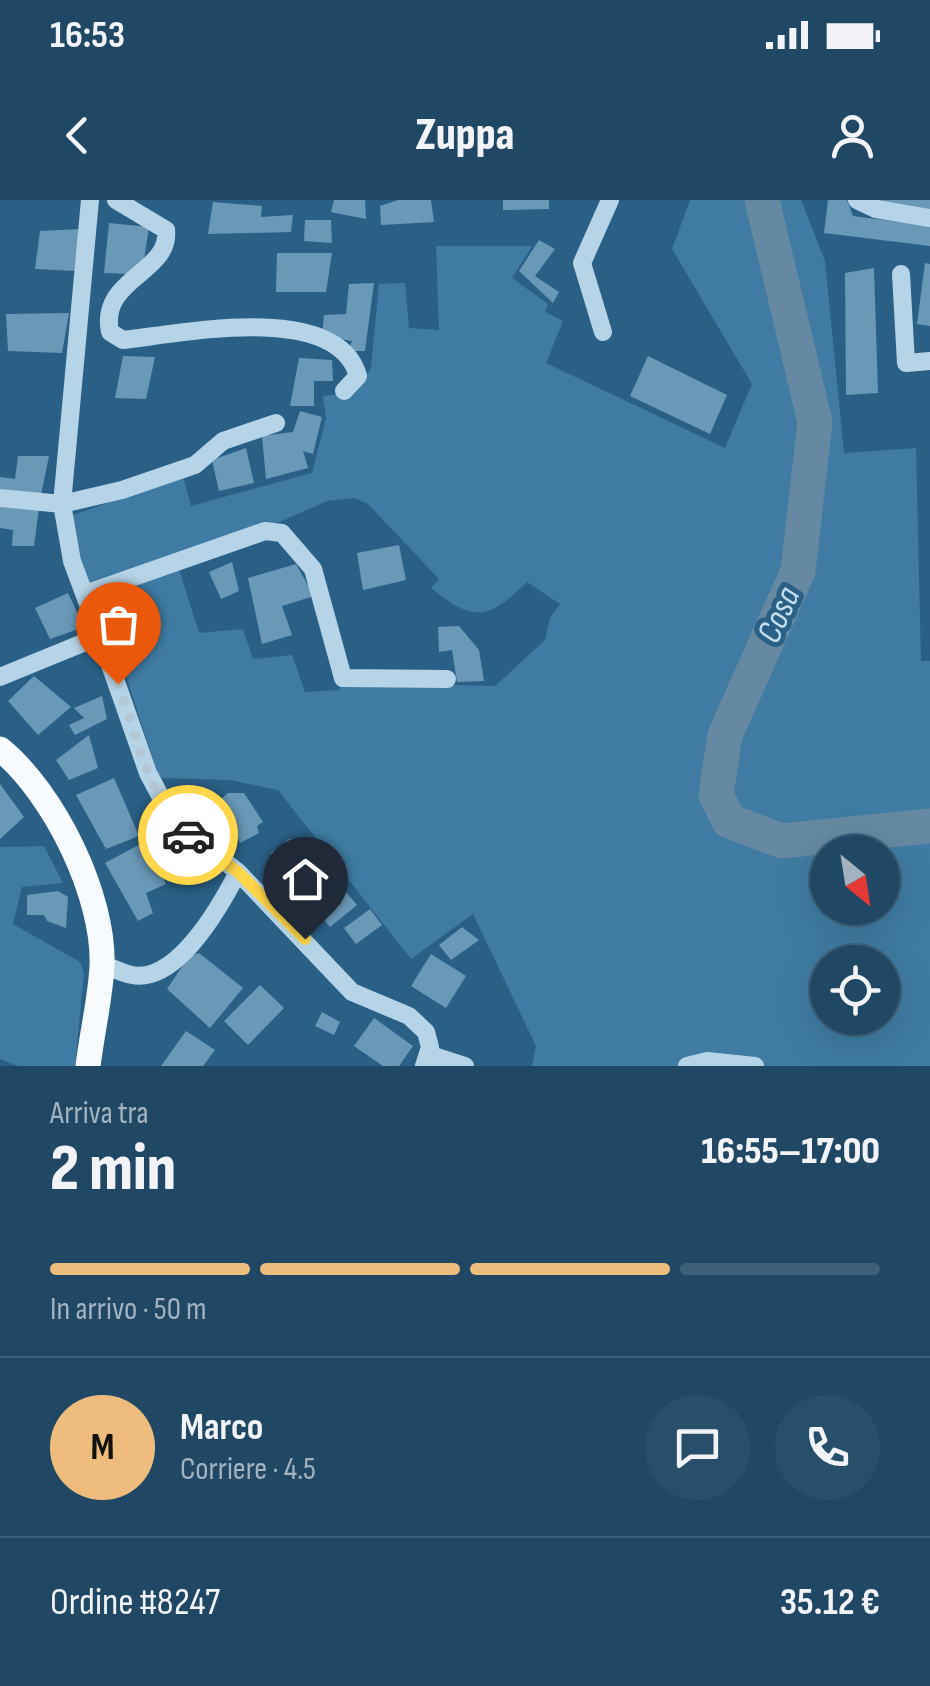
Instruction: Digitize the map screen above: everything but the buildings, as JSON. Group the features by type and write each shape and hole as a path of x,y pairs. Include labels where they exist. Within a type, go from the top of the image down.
{"main road":[{"path":"0,749 37,787 64,830 83,874 102,964 88,1066"}],"street":[{"path":"90,200 62,504 72,561 148,774 174,822 238,872 352,992 426,1032 426,1060 465,1066"},
{"path":"116,200 166,230 167,241 112,300 107,316 110,332 123,340 251,325 282,326 335,347 354,361 358,376 344,391"},
{"path":"603,332 582,263 610,200"},
{"path":"857,200 876,209 930,218"},
{"path":"901,274 906,363 930,361"},
{"path":"0,498 62,504 170,476 195,465 223,441 276,423"},
{"path":"84,594 266,532 282,533 313,569 343,678 447,678"},
{"path":"0,678 100,636"},
{"path":"102,964 134,976 167,968 218,910 238,872"},
{"path":"688,1066 707,1061 755,1066"}],"shaded area":[{"path":"690,200 801,200 825,261 844,453 916,448 921,661 930,661 930,1066 532,1066 536,1046 473,914 411,959 278,790 230,780 159,778 103,604 146,575 178,566 199,633 243,629 253,659 292,655 305,692 340,690 340,682 495,686 545,640 550,618 560,604 527,582 491,610 470,612 459,607 431,588 439,579 368,504 354,498 327,501 275,524 89,584 73,539 71,516 183,476 191,506 312,473 326,418 323,396 355,393 371,368 379,284 405,283 409,328 439,330 436,246 532,246 512,278 548,304 545,312 563,321 546,363 725,448 752,384 672,249"},
{"path":"44,846 63,883 22,887 13,924 80,962 84,973 75,1066 18,1066 0,1059 0,847"}],"waterway":[{"name":"Cosa","path":"762,200 815,422 798,571 725,735 716,795 729,821 782,841 930,826"}],"way so far":[{"path":"118,684 148,774 174,822 188,835"}],"route":[{"path":"188,835 238,872 305,939"}]}
